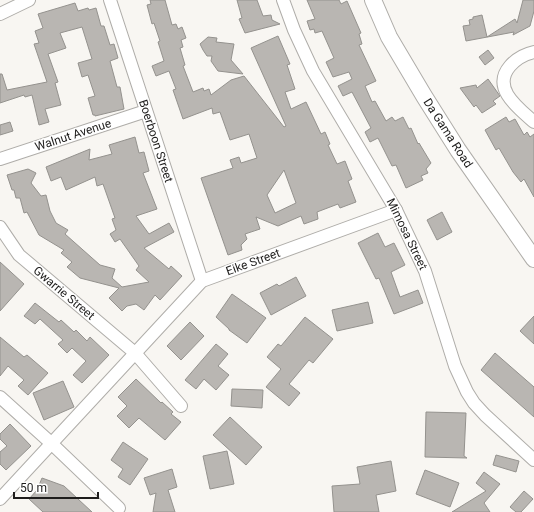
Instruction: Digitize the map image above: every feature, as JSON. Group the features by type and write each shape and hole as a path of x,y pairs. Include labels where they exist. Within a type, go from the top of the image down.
{"street":[{"path":"0,14 29,0"},
{"name":"Boerboon Street","path":"110,0 202,281"},
{"name":"Mimosa Street","path":"283,0 294,30 313,71 396,210 425,271 455,366 467,392 474,403 485,415 534,460"},
{"name":"Da Gama Road","path":"373,0 389,37 424,96 458,150 534,259"},
{"path":"534,52 521,57 513,63 505,72 503,80 506,92 513,104 534,122"},
{"name":"Walnut Avenue","path":"0,159 146,111"},
{"name":"Eike Street","path":"0,499 202,281 396,210"},
{"name":"Gwarrie Street","path":"0,227 19,254 135,353"},
{"path":"135,353 181,406"},
{"path":"0,397 119,508"}],"building":[{"path":"150,0 165,0 172,25 176,24 178,29 182,27 186,38 181,40 183,47 180,48 185,65 183,66 193,92 203,88 204,91 209,89 211,95 231,80 244,76 284,127 286,126 251,48 278,36 290,64 287,65 295,89 285,92 291,109 306,102 321,134 325,132 330,144 328,145 337,164 345,161 352,179 348,181 356,202 340,208 338,204 317,212 318,219 304,224 301,216 278,226 256,217 260,229 245,234 247,239 241,245 242,250 228,255 201,178 233,168 230,160 239,157 241,163 257,158 249,134 230,140 220,112 213,114 212,108 183,119 173,90 176,89 169,71 156,76 152,66 164,61 158,42 160,41 154,23 152,24 147,5 151,4","holes":["284,170 296,203 275,213 267,195"]},
{"path":"237,0 257,0 263,16 271,15 272,20 280,24 245,33 239,19 242,18"},
{"path":"307,0 339,0 341,4 347,1 361,33 359,34 362,44 359,45 376,81 365,86 372,102 375,101 386,121 392,117 395,121 403,117 409,129 411,128 418,144 419,143 431,163 426,169 428,173 421,176 423,180 406,188 396,165 392,166 378,138 370,142 365,132 371,128 352,92 343,96 338,86 352,79 349,72 333,77 326,62 334,58 322,31 315,33 314,29 310,30 307,21 315,19"},
{"path":"523,0 534,0 534,11 530,26 513,35 514,32 466,41 463,26 470,25 469,20 473,19 473,17 482,15 487,37 515,19 517,23"},
{"path":"75,3 78,11 88,8 89,10 96,8 101,26 104,26 110,45 114,44 118,58 110,61 117,87 120,87 124,109 95,116 93,115 88,98 95,96 88,75 82,77 78,63 92,59 82,27 60,33 66,48 48,54 58,82 55,83 61,105 45,109 49,122 39,125 32,95 25,97 24,95 0,103 0,74 2,74 7,90 47,82 34,44 39,43 35,31 43,28 38,14"},
{"path":"208,37 217,38 216,42 234,44 231,60 243,74 218,71 211,61 212,56 207,56 200,44"},
{"path":"488,50 494,58 485,65 479,57"},
{"path":"488,79 500,96 493,101 496,104 482,113 476,105 474,107 460,88 476,85 477,88"},
{"path":"506,117 509,122 515,119 524,135 527,132 530,137 534,134 534,197 524,179 521,182 513,172 499,148 496,150 485,130"},
{"path":"10,122 13,131 0,135 0,125"},
{"path":"135,137 139,153 144,152 149,171 143,173 157,209 136,216 149,234 169,223 174,232 144,248 169,269 171,266 182,276 160,300 155,295 144,310 136,304 127,306 122,311 109,298 119,288 80,278 67,267 72,262 61,253 64,250 39,235 27,212 24,213 20,198 16,198 7,175 28,169 36,173 31,183 41,196 46,195 50,211 56,223 68,230 65,234 100,265 115,269 112,278 122,287 149,282 136,270 139,266 120,239 115,242 110,234 116,230 112,219 115,218 103,184 97,186 95,177 66,190 61,177 51,181 46,167 90,149 89,160 112,154 109,145"},
{"path":"442,212 452,232 437,240 427,220"},
{"path":"378,233 385,247 394,243 405,265 391,272 400,297 418,290 423,303 394,314 379,278 376,279 358,243"},
{"path":"0,262 24,284 0,311"},
{"path":"296,277 306,296 271,315 260,293 277,284 279,286"},
{"path":"232,294 266,318 247,343 229,330 216,317"},
{"path":"368,302 373,323 337,331 332,310"},
{"path":"35,303 59,322 61,320 74,332 76,330 87,341 90,337 109,355 82,383 73,375 86,361 72,348 67,353 58,344 63,340 40,319 35,324 24,316"},
{"path":"534,316 534,344 520,331"},
{"path":"305,317 333,339 313,363 309,360 289,384 300,393 289,406 266,387 281,369 267,357 278,344 281,346"},
{"path":"190,322 204,336 181,360 167,346"},
{"path":"0,337 24,357 27,355 48,373 28,395 18,386 24,380 8,366 0,376"},
{"path":"216,344 228,354 218,366 229,375 216,390 204,379 196,389 185,380"},
{"path":"495,353 534,387 534,417 481,370"},
{"path":"136,379 161,403 162,402 173,412 171,414 181,422 165,440 139,418 129,428 117,416 127,406 118,397"},
{"path":"63,381 74,407 44,420 33,393"},
{"path":"232,389 263,390 262,408 231,406"},
{"path":"426,412 466,413 464,456 467,458 425,457"},
{"path":"230,417 262,447 246,465 213,435"},
{"path":"10,424 31,446 6,470 0,464 0,452 7,446 0,439 0,434"},
{"path":"123,442 148,459 130,485 118,477 123,469 111,460"},
{"path":"227,451 234,484 210,489 203,456"},
{"path":"496,455 519,461 516,472 493,465"},
{"path":"391,461 396,491 376,495 379,512 334,512 332,486 360,484 357,467"},
{"path":"172,469 177,487 168,490 175,512 153,512 156,493 150,495 144,478"},
{"path":"425,470 459,483 450,507 416,494"},
{"path":"484,472 500,484 484,503 490,512 452,512 486,491 476,483"},
{"path":"42,478 64,486 92,512 43,512 29,499 37,490"},
{"path":"524,491 533,499 521,512 516,512 510,507"}]}
